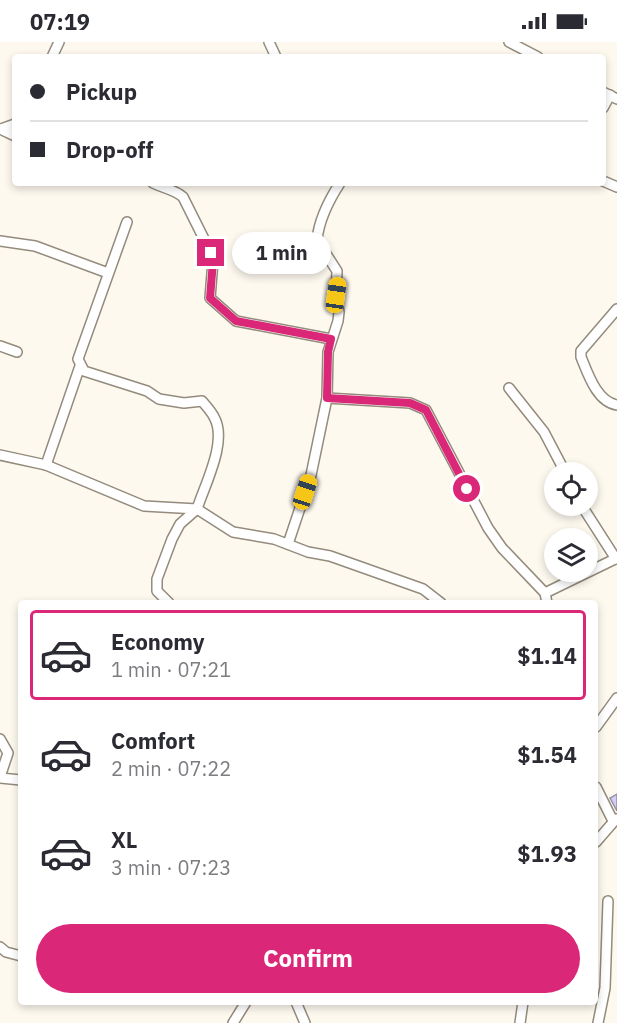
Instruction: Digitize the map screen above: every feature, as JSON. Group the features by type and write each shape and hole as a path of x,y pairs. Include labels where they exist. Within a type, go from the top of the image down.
{"street":[{"path":"509,42 530,54"},
{"path":"159,186 179,193 183,197 211,253 213,261 210,295 212,300 236,321 331,339"},
{"path":"288,544 311,475 327,398 328,352 338,321 337,271 334,263 317,240 318,226 338,186"},
{"path":"127,222 78,359 80,366 84,370 147,392 159,399 184,403 202,401 211,411 217,423 219,438 196,509 180,524 157,579 157,591 166,600"},
{"path":"0,241 35,246 108,273"},
{"path":"617,309 581,351 581,357 598,392 609,404 617,405"},
{"path":"0,346 17,352"},
{"path":"46,465 80,366"},
{"path":"509,388 544,432 560,462"},
{"path":"327,398 410,403 426,410 488,528 502,548 545,593 546,600"},
{"path":"0,455 46,465 144,506 196,509 233,532 274,539 308,552 330,556 423,589 437,600"},
{"path":"545,593 616,558 589,516"},
{"path":"598,718 617,698"},
{"path":"0,739 8,753 0,778 18,780"},
{"path":"598,790 615,820 598,840"},
{"path":"598,1023 605,988 608,901"},
{"path":"0,947 6,952 18,955"},
{"path":"233,1023 244,1005"},
{"path":"297,1005 305,1023"},
{"path":"520,1023 523,1005"}],"building":[{"path":"617,794 617,811 610,798"}],"route":[{"path":"211,253 213,275 210,298 212,300 236,321 331,339 328,352 327,398 419,405 426,410 467,489"}]}
